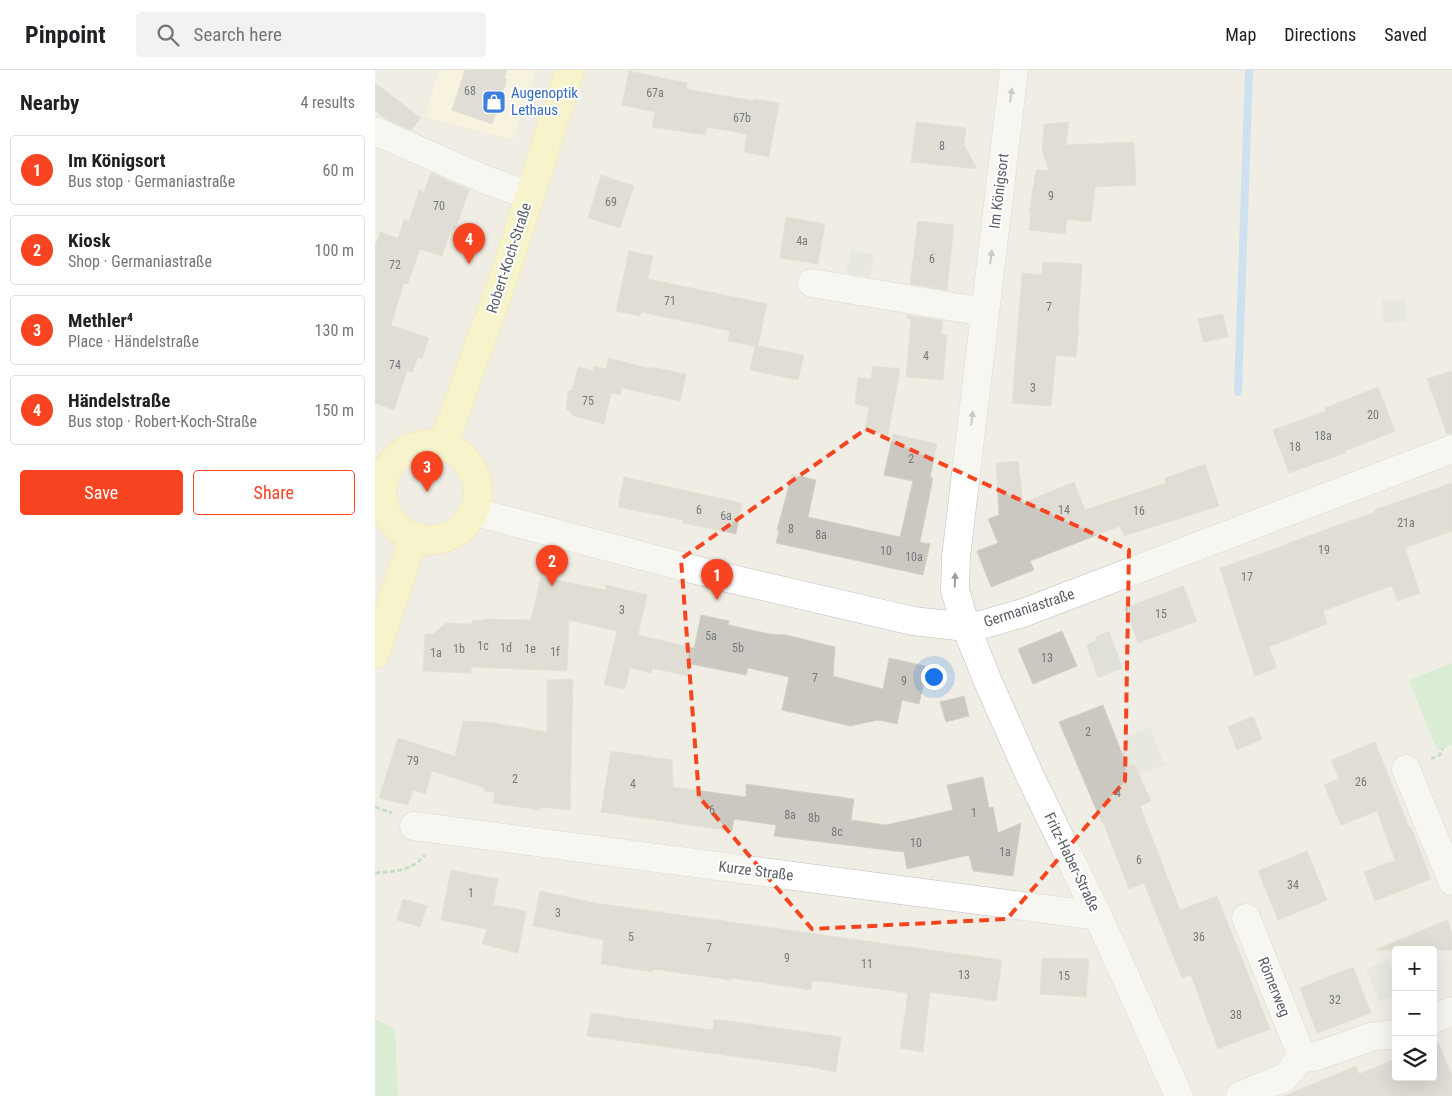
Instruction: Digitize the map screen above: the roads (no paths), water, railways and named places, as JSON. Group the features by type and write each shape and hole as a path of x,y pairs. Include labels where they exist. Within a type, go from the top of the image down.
{"main road":[{"name":"Robert-Koch-Straße","path":"443,445 505,271 570,70"},
{"path":"428,443 443,445 458,452 470,464 477,479 479,496 475,512 467,524 455,534 442,539 427,540 413,538 400,530 390,520 384,507 379,477 400,453 413,446 428,443"},
{"path":"375,654 413,538"}],"street":[{"name":"Im Königsort","path":"966,627 955,590 956,557 1014,70"},
{"path":"375,131 486,180 529,196"},
{"path":"812,283 984,312"},
{"name":"Germaniastraße","path":"475,512 719,576 913,621 966,627 985,624 1023,613 1452,449"},
{"name":"Fritz-Haber-Straße","path":"966,627 1030,776 1098,916 1179,1096"},
{"path":"1406,769 1452,881"},
{"name":"Kurze Straße","path":"414,826 1098,916"},
{"name":"Römerweg","path":"1246,918 1302,1056"},
{"path":"1437,1018 1452,1012"},
{"path":"1240,1096 1285,1077 1302,1056 1314,1056 1371,1037 1392,1034"}],"waterway":[{"path":"1238,392 1249,70"}],"place":[{"name":"Augenoptik Lethaus","path":"494,102"},
{"name":"Händelstraße","path":"469,264"},
{"name":"Methler⁴","path":"427,492"},
{"name":"Kiosk","path":"552,586"},
{"name":"Im Königsort","path":"717,600"}]}
